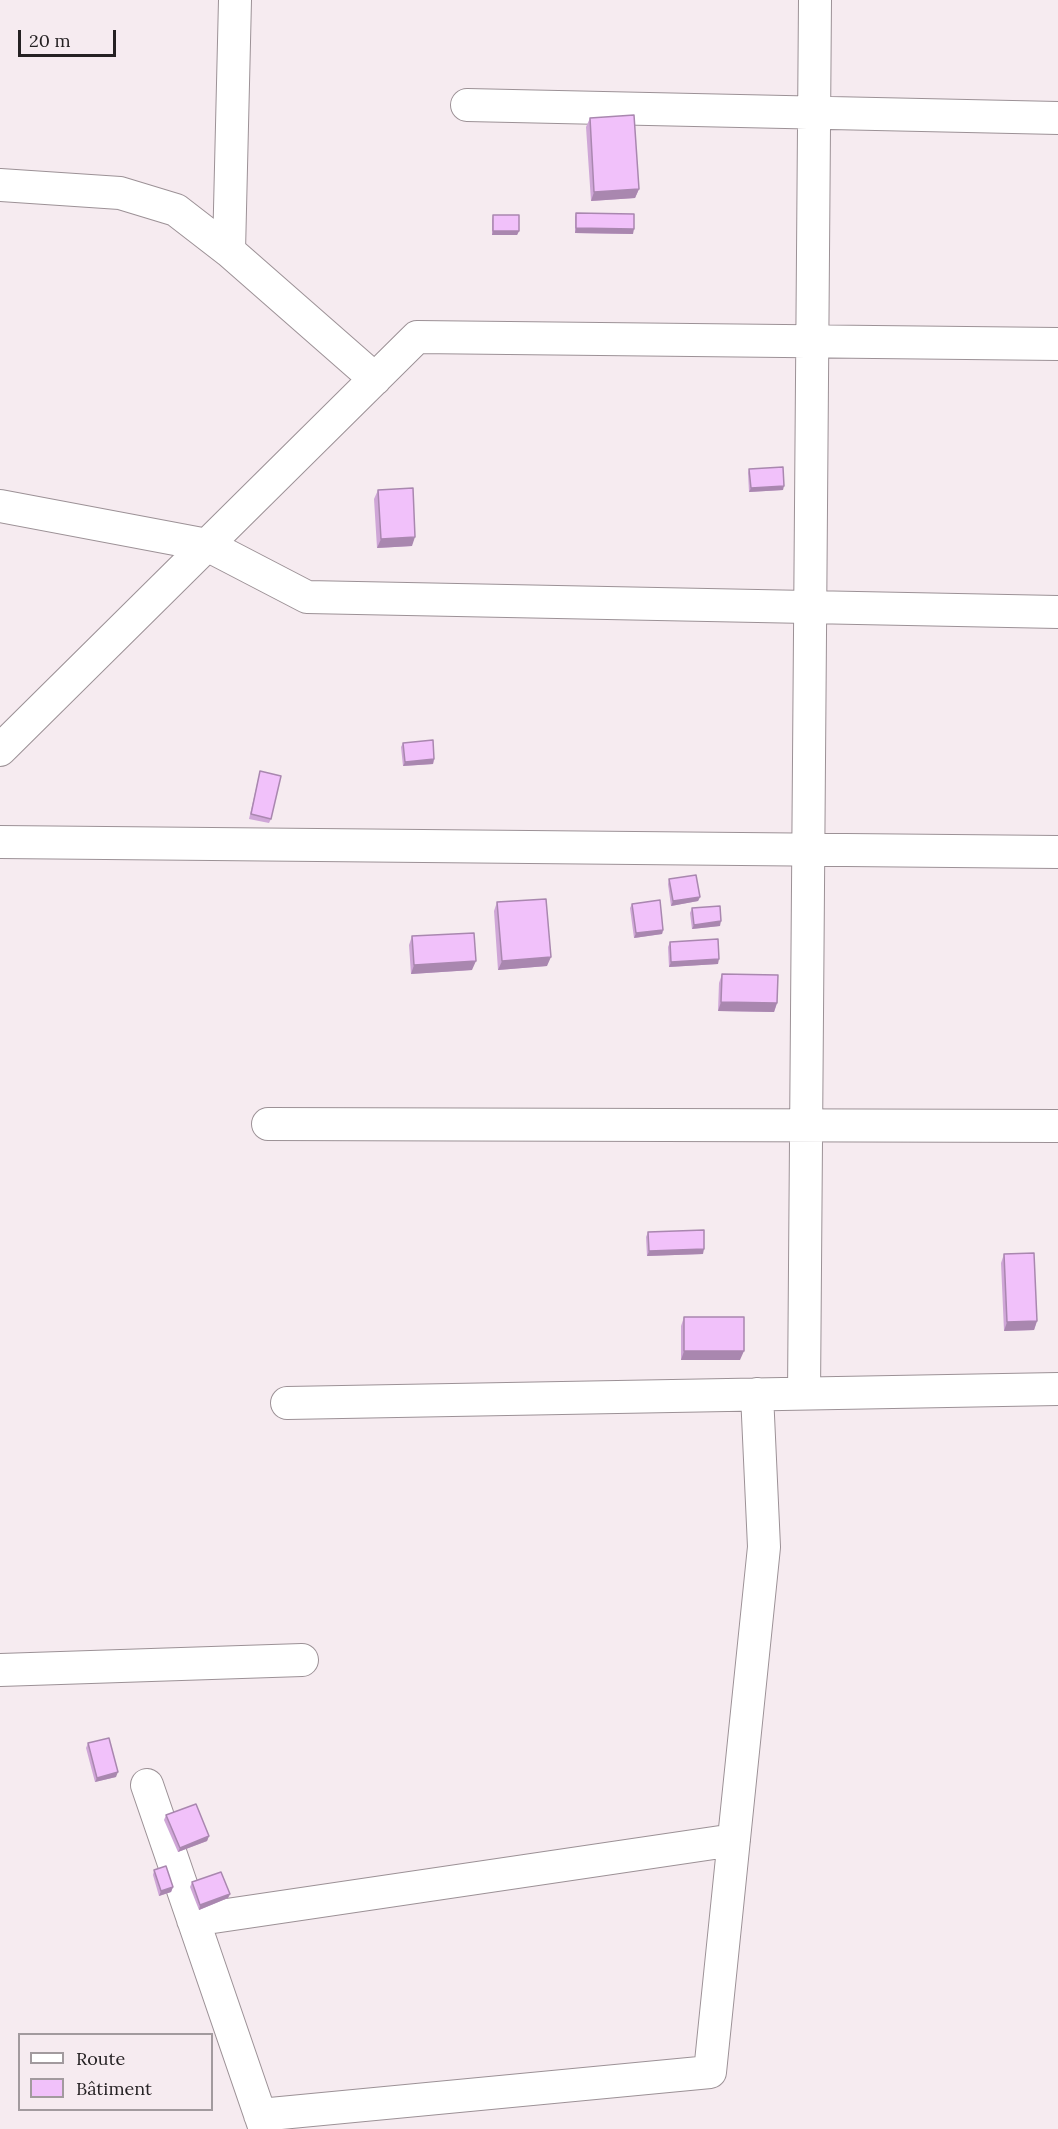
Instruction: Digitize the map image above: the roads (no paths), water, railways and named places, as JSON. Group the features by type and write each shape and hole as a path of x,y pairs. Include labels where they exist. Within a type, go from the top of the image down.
{"street":[{"path":"229,251 235,0"},
{"path":"804,1393 815,0"},
{"path":"467,105 1058,118"},
{"path":"0,185 120,193 176,210 229,251 375,379"},
{"path":"0,750 417,337 1058,344"},
{"path":"0,506 207,545 308,597 1058,612"},
{"path":"0,842 1058,852"},
{"path":"268,1124 1058,1126"},
{"path":"287,1403 1058,1389"},
{"path":"147,1785 262,2122 710,2072 764,1547 757,1394"},
{"path":"0,1670 302,1660"},
{"path":"193,1920 734,1840"}]}
